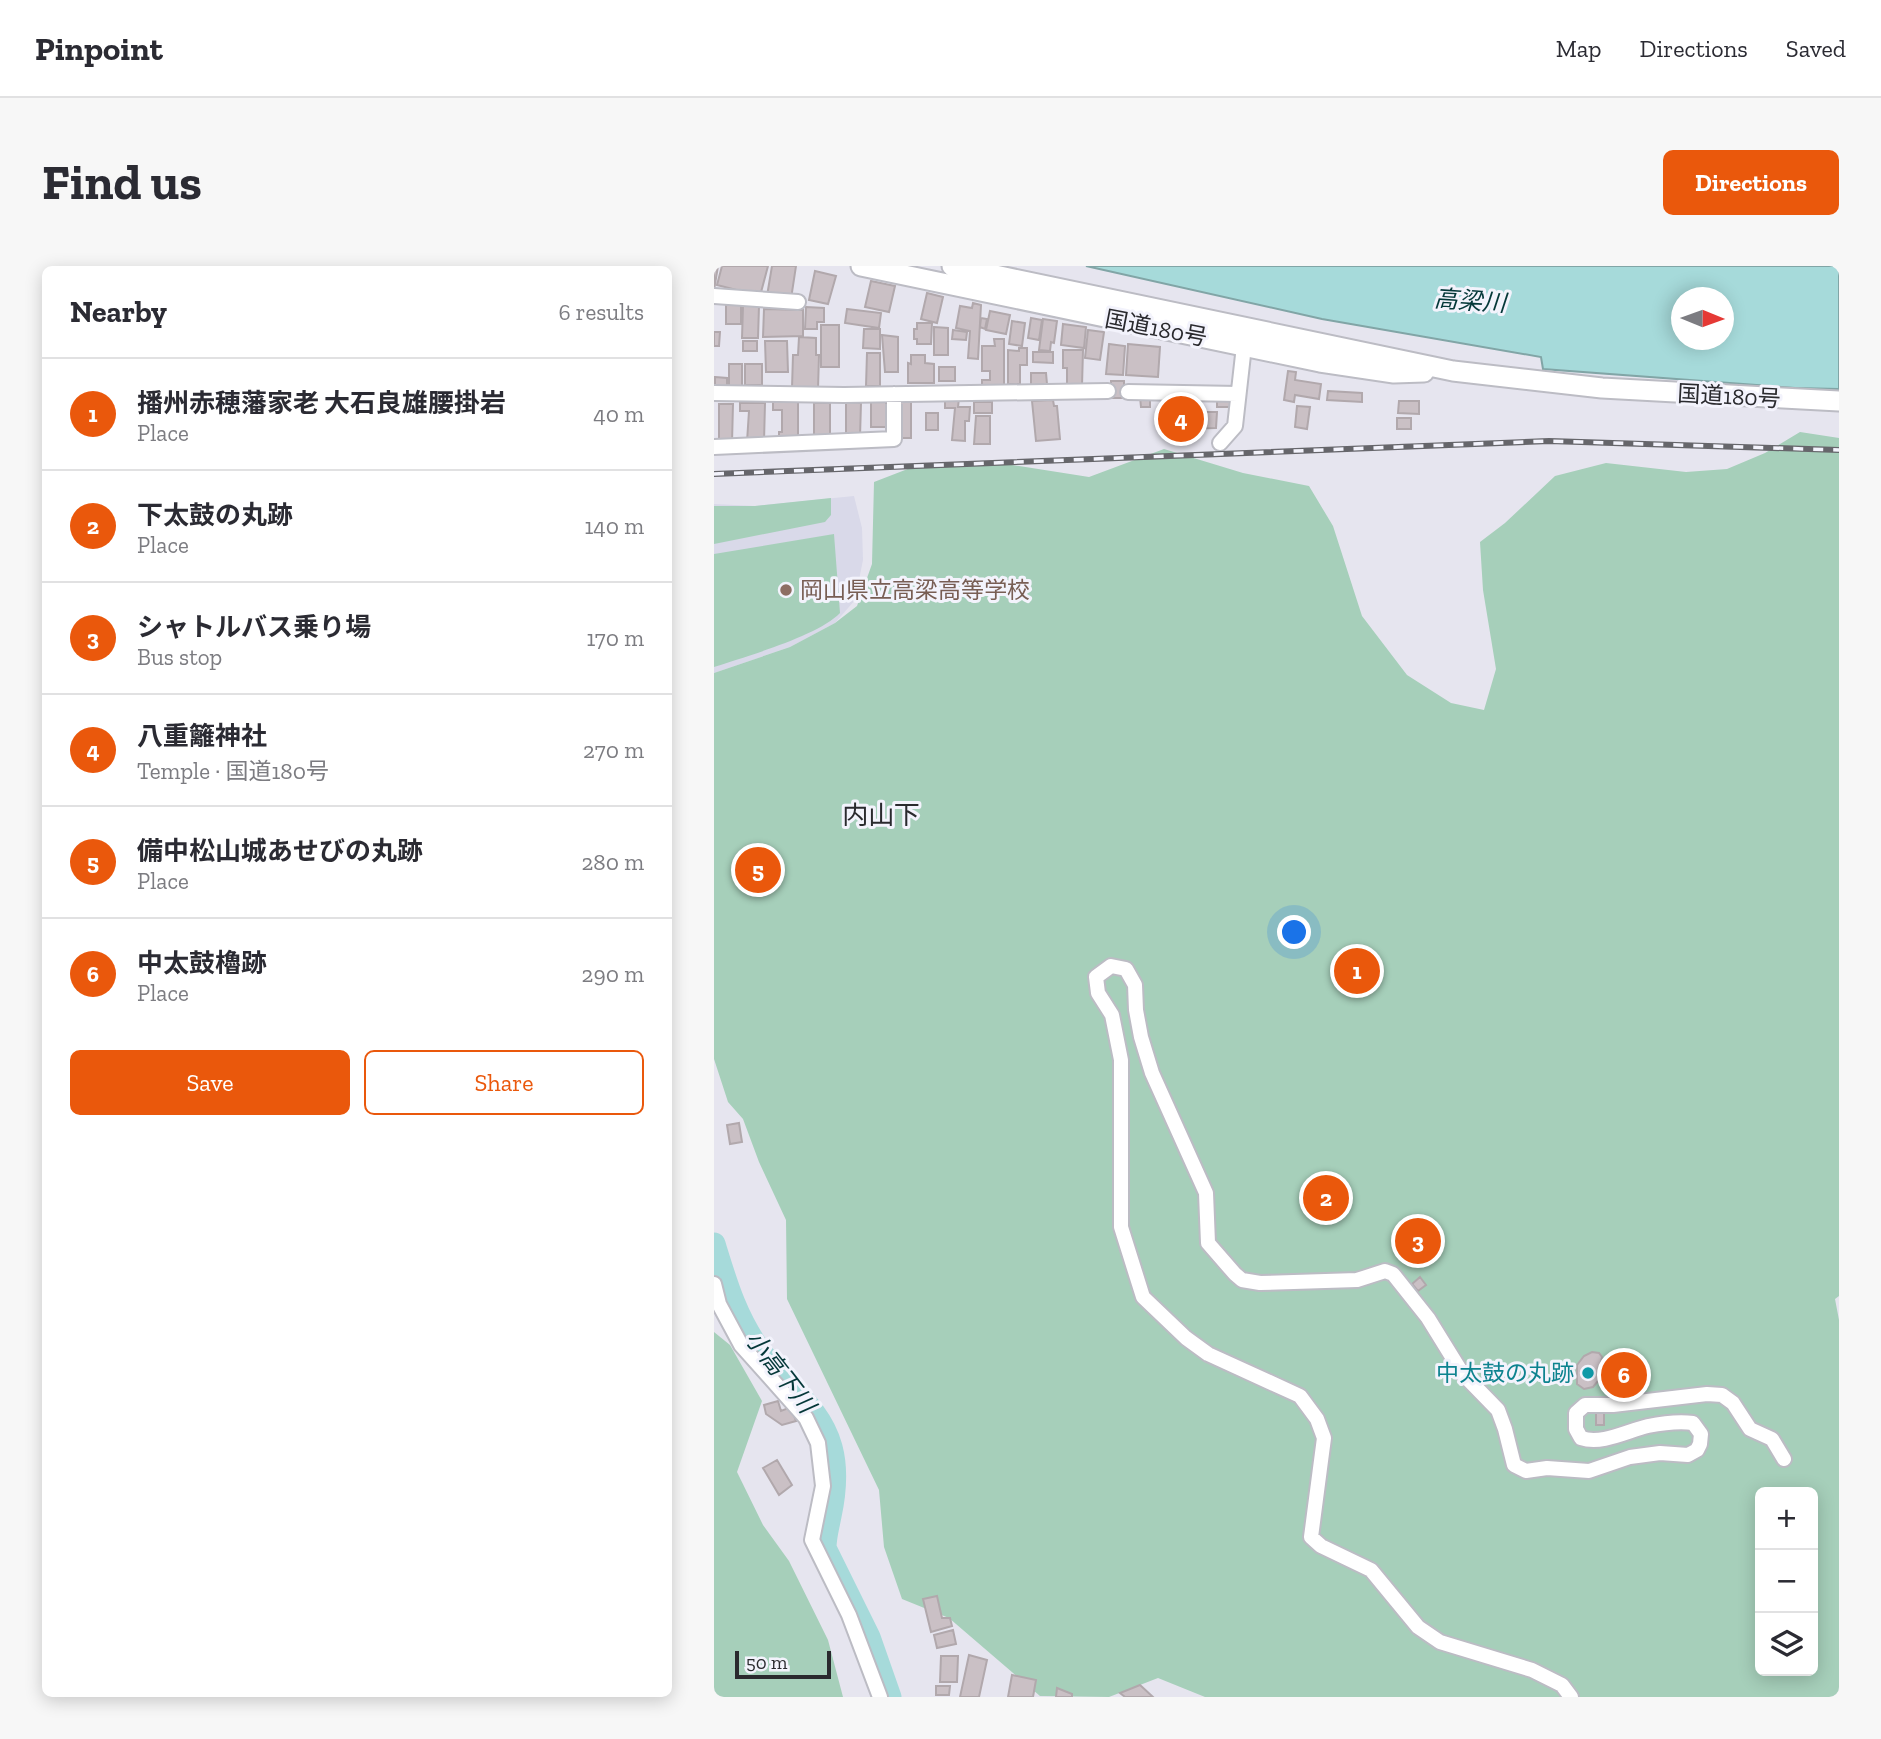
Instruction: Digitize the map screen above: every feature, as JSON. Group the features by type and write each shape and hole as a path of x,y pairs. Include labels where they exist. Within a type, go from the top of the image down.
{"highway":[{"name":"国道180号","path":"861,266 1320,362 1394,373 1453,371"},
{"name":"国道180号","path":"952,266 1453,371 1602,388 1839,401"}],"street":[{"path":"714,296 798,302"},
{"path":"1220,443 1235,426 1244,346"},
{"path":"714,393 1108,391"},
{"path":"1128,392 1238,394"},
{"path":"714,447 894,439 894,394"},
{"path":"1571,1697 1562,1685 1532,1670 1440,1642 1418,1627 1371,1570 1321,1546 1311,1537 1324,1438 1317,1419 1300,1396 1208,1354 1186,1338 1143,1297 1121,1227 1121,1060 1112,1015 1098,993 1096,977 1111,966 1119,967 1126,969 1135,985 1141,1037 1152,1073 1206,1193 1208,1243 1242,1280 1260,1283 1357,1280 1385,1271 1393,1274 1428,1318 1462,1373 1497,1410 1514,1465 1526,1471 1547,1468 1589,1471 1630,1457 1660,1453 1688,1455 1696,1450 1702,1434 1693,1423 1650,1426 1590,1440 1581,1438 1576,1429 1576,1413 1585,1405 1613,1405 1707,1394 1722,1395 1733,1402 1750,1429 1772,1439 1784,1459"},
{"path":"714,1284 719,1304 741,1345 806,1418 818,1443 824,1486 813,1540 849,1615 880,1697"}],"shaded area":[{"path":"1800,432 1839,438 1839,1296 1835,1299 1839,1320 1839,1697 1205,1697 1158,1678 1109,1697 1040,1696 949,1618 902,1599 884,1547 879,1490 787,1299 786,1220 759,1162 743,1119 728,1102 714,1059 714,673 790,647 835,623 857,606 872,564 874,482 918,465 1012,465 1089,477 1164,449 1243,473 1309,486 1333,526 1362,616 1407,675 1451,703 1484,710 1496,669 1483,590 1480,542 1505,523 1555,476 1606,463 1686,472 1727,469 1765,453"},
{"name":"岡山県立高梁高等学校","path":"854,496 862,528 863,560 855,600 835,623 790,647 714,673 714,504 755,506"},
{"path":"831,498 831,515 825,522 714,544 714,506 755,506"},
{"name":"岡山県立高梁高等学校","path":"834,534 840,613 816,630 714,667 714,554"},
{"path":"714,1332 730,1345 762,1401 737,1472 763,1525 789,1561 828,1640 843,1697 714,1697"}],"water":[{"name":"高梁川","path":"1086,266 1839,266 1839,389 1543,369 1541,357 1322,319"}],"building":[{"path":"714,266 718,266 714,290"},
{"path":"722,266 768,266 760,296 717,285"},
{"path":"772,266 796,266 791,299 767,296"},
{"path":"815,271 836,276 828,304 809,300"},
{"path":"871,281 895,286 889,312 865,307"},
{"path":"927,293 943,297 937,323 921,319"},
{"path":"973,303 981,305 978,359 968,358 970,331 956,328 960,306 972,308"},
{"path":"726,304 741,305 741,324 726,324"},
{"path":"743,306 759,306 758,338 742,338"},
{"path":"806,307 824,308 824,322 817,322 817,329 805,329"},
{"path":"764,309 803,310 803,336 763,337"},
{"path":"847,309 881,313 879,328 845,323"},
{"path":"990,311 1010,315 1006,334 986,330"},
{"path":"981,318 987,319 985,329 980,327"},
{"path":"1031,318 1042,320 1039,340 1028,338"},
{"path":"1043,319 1057,321 1050,351 1039,350"},
{"path":"1012,321 1025,323 1022,346 1009,344"},
{"path":"917,323 932,323 931,344 917,344 914,329 917,329"},
{"path":"1063,324 1086,327 1084,348 1061,345"},
{"path":"821,325 839,325 839,367 821,367"},
{"path":"934,327 948,328 948,355 934,355"},
{"path":"864,329 880,329 880,349 863,348"},
{"path":"953,330 967,332 966,340 952,339"},
{"path":"1088,330 1104,332 1100,360 1085,358"},
{"path":"714,332 720,332 719,346 714,346"},
{"path":"882,335 898,337 898,372 885,372"},
{"path":"799,337 816,338 816,355 819,355 818,389 792,388 793,355 798,355"},
{"path":"994,339 1004,339 1004,387 982,386 982,380 990,380 990,371 982,371 982,346 995,346"},
{"path":"743,341 757,341 757,351 743,351"},
{"path":"765,341 787,341 788,372 766,372"},
{"path":"1109,344 1125,346 1123,375 1106,374"},
{"path":"1128,344 1160,347 1158,377 1126,375"},
{"path":"1019,348 1027,348 1027,365 1020,365 1020,384 1008,384 1008,350 1019,351"},
{"path":"1063,350 1083,350 1082,386 1067,385"},
{"path":"1033,352 1053,352 1053,363 1033,362"},
{"path":"867,353 880,353 880,386 866,386"},
{"path":"911,355 925,355 925,363 934,364 934,383 908,383 908,363 911,364"},
{"path":"729,364 742,364 742,388 729,388"},
{"path":"745,364 762,364 762,385 745,385"},
{"path":"939,367 955,367 955,381 939,381"},
{"path":"1288,371 1296,372 1295,380 1321,384 1319,399 1295,395 1294,402 1284,400"},
{"path":"1031,373 1046,373 1047,384 1031,385"},
{"path":"715,377 727,378 727,389 715,389"},
{"path":"1111,381 1124,381 1124,398 1111,398"},
{"path":"1328,391 1362,393 1362,402 1327,400"},
{"path":"1140,397 1150,397 1150,407 1141,407"},
{"path":"898,398 911,398 911,438 897,438"},
{"path":"945,398 959,398 958,407 970,407 969,421 965,421 965,441 952,440 955,408 945,408"},
{"path":"1217,399 1230,399 1230,407 1217,407"},
{"path":"1053,400 1054,406 1057,406 1060,439 1036,441 1032,401"},
{"path":"871,401 886,401 887,427 871,427"},
{"path":"1399,401 1419,401 1419,414 1398,413"},
{"path":"773,402 798,402 798,441 779,441 779,432 782,432 782,410 773,410"},
{"path":"846,402 861,403 860,437 846,437"},
{"path":"974,402 992,402 992,413 974,413"},
{"path":"740,403 765,403 764,442 747,442 749,411 740,411"},
{"path":"814,403 830,403 830,438 814,438"},
{"path":"719,404 733,404 732,443 719,443"},
{"path":"1297,406 1310,407 1307,429 1295,427"},
{"path":"1179,412 1217,412 1216,428 1179,429"},
{"path":"926,413 938,413 938,430 926,430"},
{"path":"976,416 990,416 990,444 974,444"},
{"path":"1397,418 1411,418 1411,429 1397,429"},
{"path":"739,1123 742,1142 730,1144 727,1125"},
{"path":"1428,1231 1437,1240 1431,1246 1422,1237"},
{"path":"1420,1277 1426,1285 1418,1291 1412,1284"},
{"name":"中太鼓の丸跡","path":"1592,1352 1599,1353 1602,1357 1598,1381 1593,1387 1584,1389 1577,1384 1577,1365 1584,1356"},
{"path":"778,1401 781,1411 791,1407 796,1421 782,1425 766,1414 764,1405"},
{"path":"1596,1411 1604,1411 1604,1425 1596,1425"},
{"path":"777,1460 792,1485 779,1495 763,1468"},
{"path":"937,1596 942,1618 950,1618 952,1626 931,1632 923,1599"},
{"path":"953,1630 956,1644 937,1648 934,1635"},
{"path":"969,1655 987,1660 979,1697 960,1697"},
{"path":"941,1656 958,1656 957,1682 940,1682"},
{"path":"1012,1675 1036,1680 1033,1697 1008,1697"},
{"path":"1140,1685 1153,1697 1125,1697 1120,1693"},
{"path":"936,1686 950,1686 949,1695 936,1695"},
{"path":"1057,1688 1072,1694 1072,1697 1056,1697"}],"waterway":[{"name":"小高下川","path":"714,1244 733,1300 752,1339 770,1364 810,1408 826,1433 833,1455 835,1481 825,1548 869,1637 890,1697"}],"railway":[{"path":"714,474 1549,441 1839,450"}],"place":[{"name":"八重籬神社","path":"1181,419"},
{"name":"岡山県立高梁高等学校","path":"786,590"},
{"name":"備中松山城あせびの丸跡","path":"758,870"},
{"name":"播州赤穂藩家老 大石良雄腰掛岩","path":"1357,971"},
{"name":"下太鼓の丸跡","path":"1326,1198"},
{"name":"シャトルバス乗り場","path":"1418,1241"},
{"name":"中太鼓の丸跡","path":"1588,1373"},
{"name":"中太鼓櫓跡","path":"1624,1375"}],"district":[{"name":"内山下","path":"881,815"}]}
